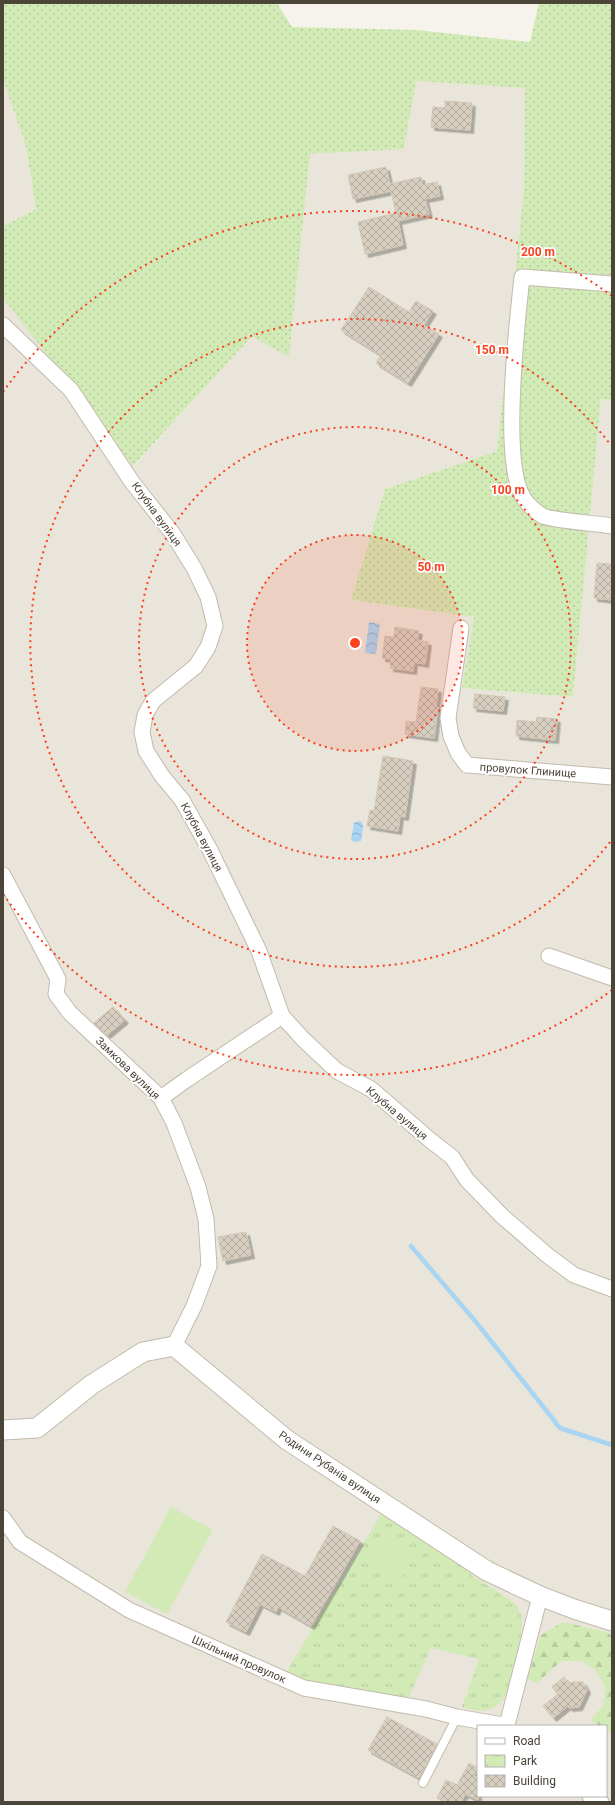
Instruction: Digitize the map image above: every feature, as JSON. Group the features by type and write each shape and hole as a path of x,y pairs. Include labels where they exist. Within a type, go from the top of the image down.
{"street":[{"path":"612,284 522,277 516,326 512,430 515,473 523,498 543,517 612,526"},
{"name":"Клубна вулиця","path":"3,324 71,390 132,482 173,534 194,568 208,597 215,626 208,647 196,666 153,701 145,715 142,732 146,751 162,776 182,800 213,857 259,952 282,1016 303,1040 337,1071 371,1089 452,1157 467,1180 502,1216 547,1255 574,1275 612,1288"},
{"name":"провулок Глинище","path":"461,628 448,718 451,736 458,753 466,765 612,777"},
{"name":"Замкова вулиця","path":"3,875 58,979 56,994 70,1013 161,1098 174,1123 198,1187 206,1219 209,1266 194,1306 174,1346"},
{"path":"549,956 612,978"},
{"path":"161,1098 282,1016"},
{"path":"3,1430 37,1428 91,1385 143,1352 174,1346"},
{"name":"Родини Рубанів вулиця","path":"174,1346 287,1440 487,1571 540,1596 612,1621"},
{"name":"Шкільний провулок","path":"3,1518 20,1542 129,1610 304,1688 426,1709 457,1717 507,1725"},
{"path":"507,1725 540,1596"},
{"path":"592,1797 601,1802"}],"lane":[{"path":"423,1783 457,1717"}],"shaded area":[{"path":"3,79 26,147 36,209 3,226"},
{"path":"416,81 525,88 524,188 497,451 385,489 352,600 474,617 462,688 573,697 601,399 612,400 612,1802 3,1802 3,298 134,466 252,335 289,356 310,154 404,148"}],"green space":[{"path":"3,3 277,3 292,27 416,30 530,42 539,3 612,3 612,400 601,399 573,697 462,688 474,617 351,600 385,489 497,451 524,188 525,88 416,81 404,149 310,154 289,357 252,336 133,466 3,298 3,226 36,209 26,147 3,79"},
{"path":"171,1507 213,1530 167,1614 125,1592"},
{"path":"383,1511 470,1568 471,1575 503,1595 517,1606 522,1617 522,1624 516,1660 505,1695 502,1701 493,1708 473,1710 462,1707 479,1659 431,1648 408,1699 307,1682 286,1673"},
{"path":"383,1538 410,1555 398,1586 368,1566"},
{"path":"563,1622 602,1631 612,1635 612,1733 607,1730 607,1725 598,1725 590,1720 604,1705 605,1687 596,1670 581,1661 561,1661 537,1683 527,1679 541,1635"}],"water":[{"path":"369,622 380,624 376,654 365,653"},
{"path":"359,821 362,822 363,827 361,841 354,842 351,840 354,823"}],"building":[{"path":"445,101 472,103 470,130 431,127 433,107 445,108"},
{"path":"386,167 390,184 421,177 422,185 437,182 440,196 425,199 429,214 398,221 403,245 365,254 358,222 396,213 391,191 353,199 348,175"},
{"path":"369,287 409,312 416,301 433,311 424,325 439,334 408,383 376,363 381,355 341,330"},
{"path":"597,563 612,564 612,600 594,598"},
{"path":"395,627 419,631 417,640 428,642 425,664 414,662 413,671 390,668 391,659 382,658 385,636 394,637"},
{"path":"421,687 438,689 436,707 438,707 434,738 405,734 406,721 416,722"},
{"path":"475,694 505,697 503,711 473,708"},
{"path":"537,717 557,719 555,740 516,736 517,720 536,722"},
{"path":"383,756 413,761 405,817 400,816 398,831 367,826 370,810 374,811"},
{"path":"113,1007 125,1020 107,1035 94,1023"},
{"path":"246,1232 251,1255 223,1261 218,1237"},
{"path":"333,1526 360,1541 311,1626 278,1607 276,1612 260,1604 246,1632 226,1622 262,1554 305,1576"},
{"path":"564,1677 570,1684 573,1682 583,1682 587,1690 579,1707 569,1708 568,1706 553,1718 543,1706 558,1694 552,1687"},
{"path":"387,1717 437,1744 419,1778 368,1750"},
{"path":"469,1763 477,1767 474,1776 477,1778 478,1800 465,1794 461,1802 446,1802 437,1798 446,1780 457,1785"}],"waterway":[{"path":"411,1246 476,1322 560,1428 612,1445"}]}
